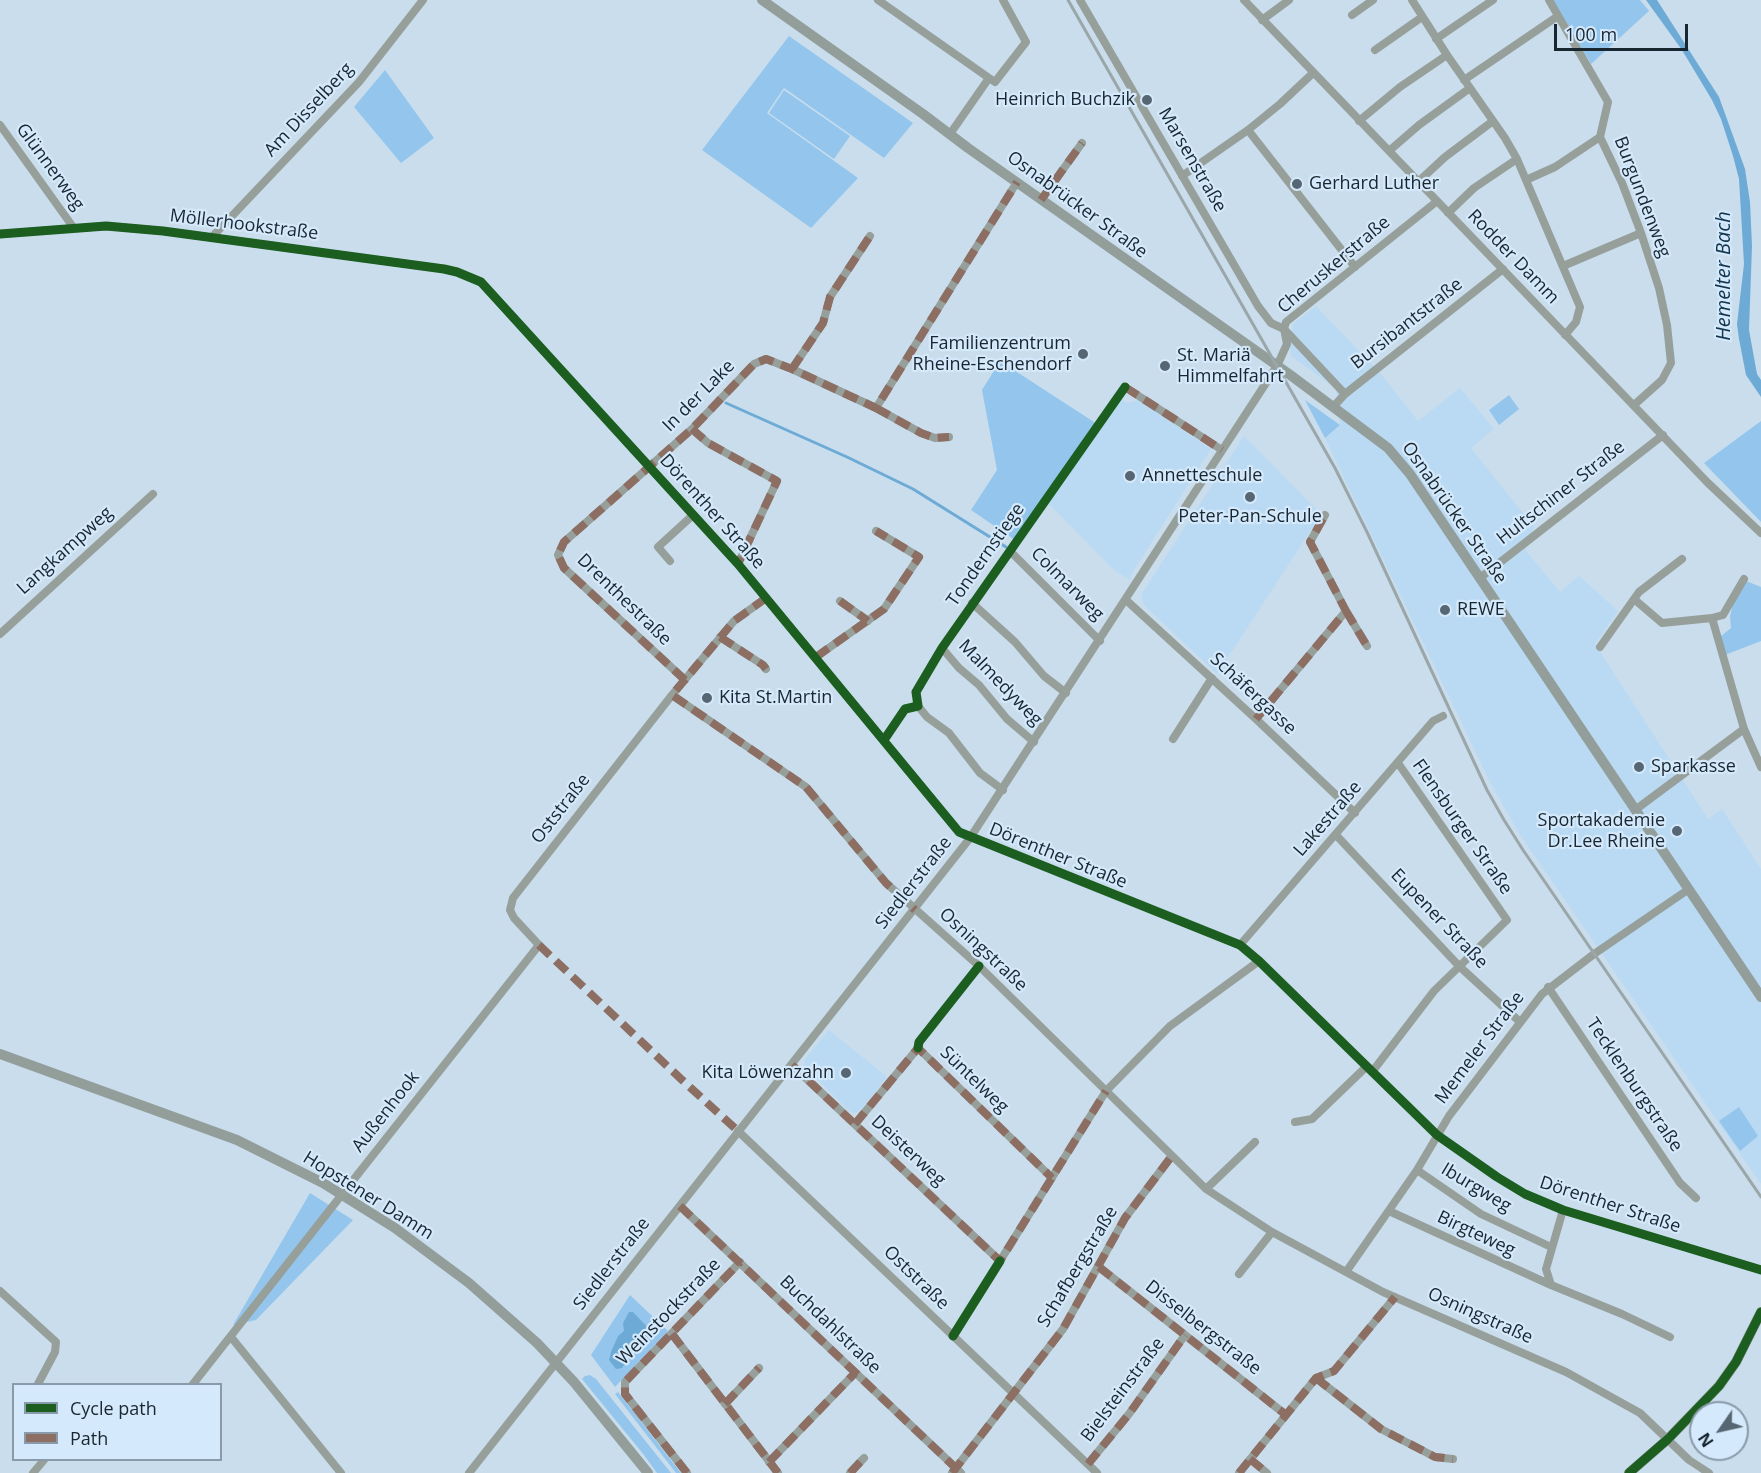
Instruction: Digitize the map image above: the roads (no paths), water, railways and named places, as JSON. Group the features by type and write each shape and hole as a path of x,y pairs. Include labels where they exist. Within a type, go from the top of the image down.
{"main road":[{"name":"Osnabrücker Straße","path":"762,0 1153,280 1334,406 1388,448 1410,474 1761,997"},
{"name":"Hopstener Damm","path":"0,1054 237,1140 323,1183 394,1228 469,1283 556,1362 648,1473"},
{"path":"1629,1473 1668,1439 1719,1386 1736,1362 1761,1312"}],"street":[{"name":"Am Disselberg","path":"212,237 359,82 423,0"},
{"path":"878,0 892,4 995,82 1026,42 1003,0"},
{"name":"Marsenstraße","path":"1080,0 1258,306 1271,323 1284,329"},
{"name":"Rodder Damm","path":"1244,0 1708,483 1761,533"},
{"path":"1262,20 1289,0"},
{"path":"1352,15 1373,0"},
{"path":"1412,0 1517,159 1580,307 1576,322 1566,335"},
{"path":"1436,39 1494,0"},
{"name":"Burgundenweg","path":"1549,0 1608,102 1600,137 1622,183 1641,233 1659,288 1667,325 1671,363 1662,380 1634,405"},
{"path":"1464,80 1558,16"},
{"path":"1375,50 1422,17"},
{"path":"1359,121 1400,87 1447,56"},
{"path":"1182,176 1248,130 1313,73"},
{"path":"950,134 989,78"},
{"path":"1389,152 1419,125 1470,88"},
{"path":"1418,182 1444,157 1493,121"},
{"name":"Glünnerweg","path":"0,125 73,227"},
{"path":"1248,130 1355,267"},
{"path":"1526,180 1555,166 1600,137"},
{"path":"1041,200 1082,143"},
{"path":"1448,213 1474,188 1517,159"},
{"path":"876,408 1017,182"},
{"name":"Cheruskerstraße","path":"1277,366 1287,344 1284,329 1286,322 1436,202"},
{"name":"Möllerhookstraße","path":"0,234 106,226 212,237 444,269 481,282"},
{"path":"1563,266 1641,233"},
{"path":"792,369 823,323 830,297 870,236"},
{"name":"Bursibantstraße","path":"1334,406 1345,394 1503,269"},
{"name":"Dörenther Straße","path":"481,282 738,564 959,832 1240,945 1437,1135 1525,1194 1563,1210 1761,1270"},
{"path":"1284,329 1345,394"},
{"name":"In der Lake","path":"648,466 692,429 754,364 766,359 876,408 921,433 934,438 949,437"},
{"name":"Siedlerstraße","path":"469,1473 970,838 1277,366"},
{"path":"1125,387 1222,450"},
{"path":"692,429 708,443 777,481 738,564"},
{"name":"Hultschiner Straße","path":"1480,578 1663,435"},
{"name":"Drenthestraße","path":"648,466 564,542 558,555 564,568 685,680"},
{"name":"Langkampweg","path":"0,634 153,494"},
{"name":"Dörenther Straße","path":"670,561 658,547 693,515"},
{"path":"1325,516 1310,542 1367,646"},
{"path":"816,657 884,609 919,557 876,531"},
{"name":"Colmarweg","path":"1010,552 1100,641"},
{"path":"1600,647 1639,592 1682,559"},
{"path":"1634,599 1662,623 1712,618 1723,615 1744,579"},
{"path":"672,695 734,621 766,598"},
{"name":"Schäfergasse","path":"1126,600 1355,813"},
{"path":"840,601 868,621"},
{"path":"972,603 1015,642 1044,676 1066,693"},
{"path":"1256,719 1346,611"},
{"path":"1712,618 1744,729 1761,767"},
{"path":"720,638 766,669"},
{"name":"Malmedyweg","path":"942,648 959,668 979,685 1007,719 1034,742"},
{"path":"1173,739 1212,678"},
{"name":"Osningstraße","path":"672,695 806,786 886,883 979,966 1206,1190 1272,1232 1346,1272 1395,1297 1566,1372 1640,1413 1689,1460 1709,1473"},
{"name":"Oststraße","path":"539,945 513,918 510,910 513,898 672,695"},
{"path":"918,706 927,717 949,733 980,772 1002,790"},
{"name":"Lakestraße","path":"1240,945 1433,721 1443,716"},
{"path":"1635,810 1744,729"},
{"name":"Flensburger Straße","path":"1295,1122 1312,1119 1369,1069 1434,991 1507,920 1398,763"},
{"name":"Eupener Straße","path":"1336,835 1460,966 1520,1022"},
{"name":"Memeler Straße","path":"1346,1272 1389,1211 1449,1116 1548,987 1689,889"},
{"name":"Außenhook","path":"194,1383 539,945"},
{"path":"1106,1091 1170,1026 1259,961"},
{"name":"Tecklenburgstraße","path":"1548,987 1680,1183 1696,1198"},
{"name":"Süntelweg","path":"855,1124 918,1048 1052,1178"},
{"name":"Deisterweg","path":"792,1065 1000,1261 1106,1091"},
{"name":"Oststraße","path":"738,1131 1097,1473"},
{"path":"1206,1190 1256,1142"},
{"name":"Schafbergstraße","path":"956,1471 1063,1329 1125,1218 1171,1156"},
{"name":"Iburgweg","path":"1416,1170 1481,1214 1551,1247"},
{"name":"Buchdahlstraße","path":"680,1206 956,1471"},
{"path":"1551,1285 1546,1269 1563,1210"},
{"name":"Birgteweg","path":"1389,1211 1670,1337"},
{"path":"1239,1274 1272,1232"},
{"name":"Weinstockstraße","path":"687,1473 625,1394 625,1382 740,1262"},
{"name":"Disselbergstraße","path":"1099,1267 1286,1415"},
{"path":"0,1291 56,1341 55,1352 39,1383"},
{"path":"1239,1473 1316,1378 1334,1371 1395,1297"},
{"path":"672,1334 778,1473"},
{"name":"Bielsteinstraße","path":"1088,1464 1129,1414 1185,1335"},
{"path":"231,1337 341,1473"},
{"path":"725,1404 759,1368"},
{"path":"769,1462 855,1373"},
{"path":"1316,1378 1381,1429 1435,1457 1453,1459"},
{"path":"850,1473 864,1458"},
{"path":"1250,1459 1266,1473"},
{"path":"33,1473 43,1461"}],"waterway":[{"path":"726,403 913,489 1006,547"}],"railway":[{"path":"1068,0 1335,468 1487,790 1504,820 1761,1197"}],"place":[{"name":"Heinrich Buchzik","path":"1147,100"},
{"name":"Gerhard Luther","path":"1297,184"},
{"name":"Familienzentrum Rheine-Eschendorf","path":"1083,354"},
{"name":"St. Mariä Himmelfahrt","path":"1165,366"},
{"name":"Annetteschule","path":"1130,476"},
{"name":"Peter-Pan-Schule","path":"1250,497"},
{"name":"REWE","path":"1445,610"},
{"name":"Kita St.Martin","path":"707,698"},
{"name":"Sparkasse","path":"1639,767"},
{"name":"Sportakademie Dr.Lee Rheine","path":"1677,831"},
{"name":"Kita Löwenzahn","path":"846,1073"}],"water label":[{"name":"Hemelter Bach","path":"1724,276"}]}
